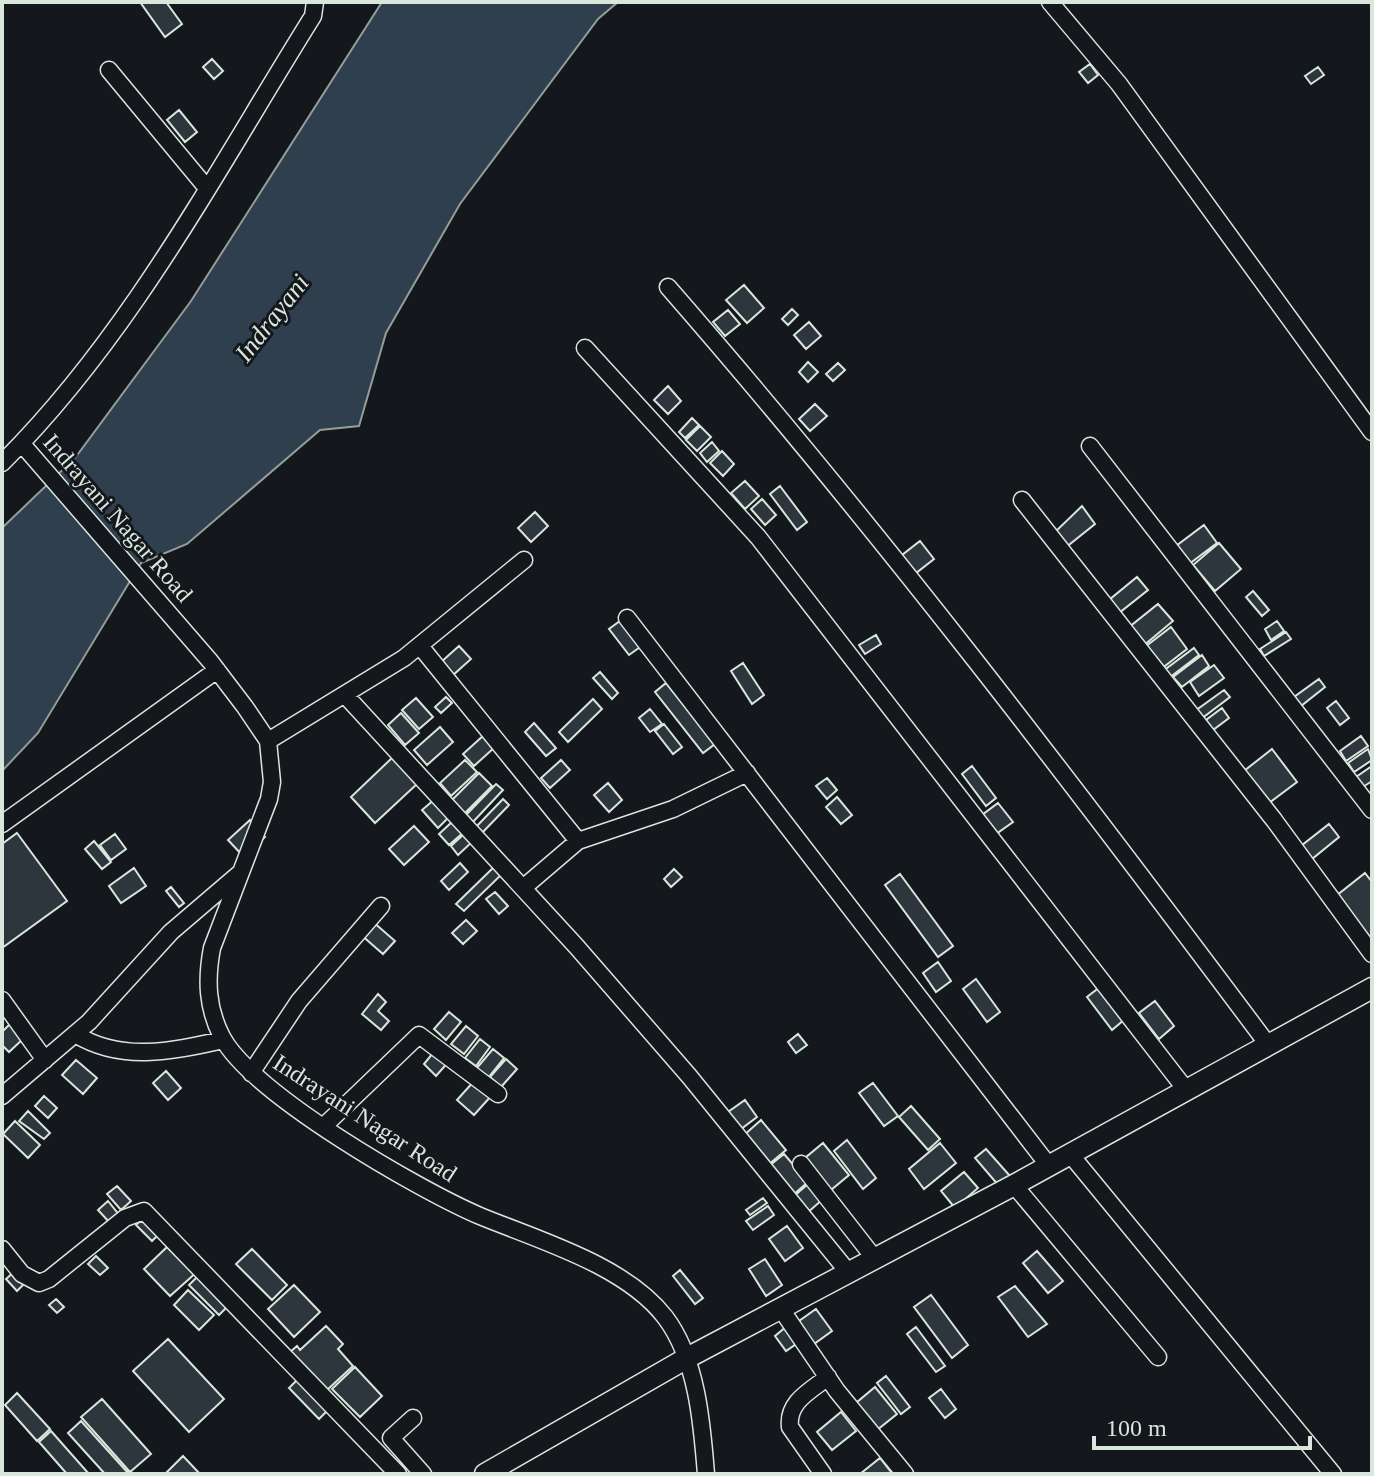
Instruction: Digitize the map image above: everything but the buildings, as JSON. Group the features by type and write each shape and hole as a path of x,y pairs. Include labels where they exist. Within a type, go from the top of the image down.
{"main road":[{"path":"485,1474 687,1358 1014,1185 1372,988"}],"street":[{"path":"9,452 112,335 313,16 315,2"},
{"path":"1050,2 1119,84 1372,432"},
{"path":"109,70 206,187"},
{"path":"668,287 752,383 1089,806 1269,1046"},
{"path":"585,348 703,473 774,557 1187,1091"},
{"path":"1090,446 1372,810"},
{"name":"Indrayani Nagar Road","path":"9,452 35,460 214,666 268,741 272,782 269,799 212,948 208,970 209,1000 223,1040 251,1073 325,1125 434,1194 540,1239 630,1286 663,1314 687,1358 706,1474"},
{"path":"1022,500 1274,820 1372,954"},
{"path":"268,741 346,696 420,646 524,560"},
{"path":"627,618 1049,1166"},
{"path":"420,646 578,841"},
{"path":"2,824 214,666"},
{"path":"346,696 523,888 689,1076 849,1273"},
{"path":"523,888 578,841 673,809 747,773"},
{"path":"2,1096 75,1034 171,932 242,871"},
{"path":"251,1073 299,1001 381,906"},
{"path":"2,1000 45,1060"},
{"path":"75,1034 96,1047 159,1054 223,1040"},
{"path":"325,1125 419,1035 498,1094"},
{"path":"1070,1154 1333,1474"},
{"path":"801,1164 875,1259"},
{"path":"1014,1185 1158,1357"},
{"path":"2,1249 22,1274 39,1283 49,1279 125,1218 144,1211 398,1474"},
{"path":"781,1309 828,1377 905,1474"},
{"path":"823,1474 790,1427 789,1418 796,1402 828,1377"},
{"path":"413,1418 391,1438 423,1474"}],"water":[{"name":"Indrayani","path":"382,2 618,2 598,19 460,204 386,333 359,426 320,430 187,544 141,563 38,733 2,771 2,528 75,458 191,301"}]}
